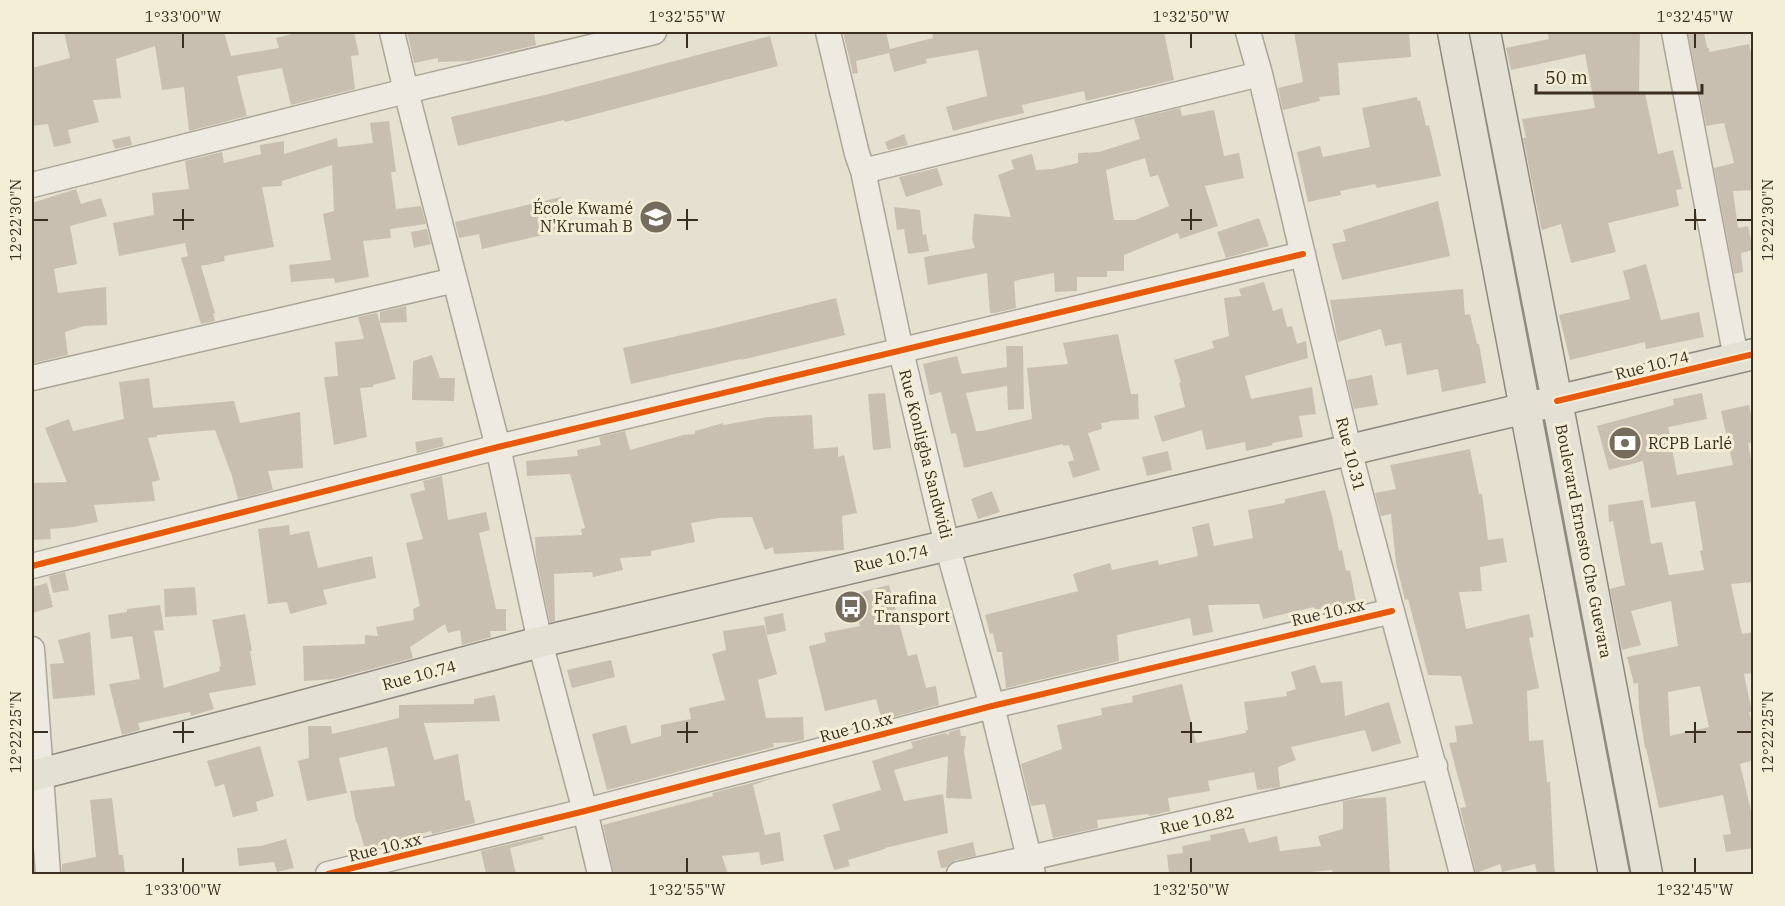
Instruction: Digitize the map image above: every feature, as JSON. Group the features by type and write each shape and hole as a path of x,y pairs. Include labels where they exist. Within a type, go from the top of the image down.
{"main road":[{"name":"Boulevard Ernesto Che Guevara","path":"1453,32 1614,874"},
{"name":"Boulevard Ernesto Che Guevara","path":"1485,32 1647,874"},
{"name":"Rue 10.74","path":"36,775 540,642 1745,356"}],"street":[{"path":"392,32 498,447 540,642 600,874"},
{"path":"32,185 406,91 654,32"},
{"name":"Rue Konligba Sandwidi","path":"828,32 863,171 901,351 948,545 992,706 1030,866"},
{"name":"Rue 10.31","path":"1248,32 1350,449 1462,874"},
{"path":"1674,32 1745,356"},
{"path":"863,171 1260,74"},
{"path":"32,566 498,447 1303,254"},
{"path":"32,378 455,280"},
{"name":"Rue 10.xx","path":"328,874 585,811 992,706 1392,611"},
{"path":"32,649 36,775 48,874"},
{"name":"Rue 10.82","path":"959,874 1030,866 1435,766"}],"building":[{"path":"64,32 224,32 231,56 279,48 276,38 299,32 354,32 359,55 351,56 355,89 291,105 282,68 237,76 247,116 189,131 184,87 162,90 155,46 116,59 121,98 93,100 99,122 68,130 71,143 54,147 48,124 32,126 32,68 70,58"},
{"path":"407,32 534,32 536,45 469,61 438,62 438,58 414,63"},
{"path":"843,32 886,32 890,49 933,38 932,32 1164,32 1174,80 1086,101 1084,91 1022,105 1024,113 953,131 946,107 987,96 978,50 926,59 927,63 894,72 889,53 856,61 858,73 853,74"},
{"path":"1294,32 1409,32 1411,57 1338,63 1340,95 1319,97 1320,101 1283,110 1278,88 1303,82"},
{"path":"1547,32 1640,32 1639,94 1645,93 1658,154 1673,150 1682,189 1676,190 1679,206 1608,223 1616,252 1571,263 1561,224 1542,230 1523,138 1526,138 1522,119 1595,108 1585,54 1511,70 1506,48 1549,39"},
{"path":"1688,32 1704,32 1709,52 1749,44 1754,66 1754,190 1733,191 1738,228 1748,226 1753,250 1741,253 1743,272 1734,274 1714,168 1734,163 1724,123 1706,126"},
{"path":"770,36 778,66 565,122 564,120 458,146 451,117 549,94"},
{"path":"1417,97 1418,101 1420,100 1426,126 1429,125 1441,176 1377,188 1375,184 1340,191 1341,195 1308,202 1297,152 1320,146 1323,157 1370,147 1362,108"},
{"path":"1180,108 1182,116 1214,110 1224,156 1239,153 1244,178 1205,186 1218,226 1180,239 1178,233 1124,255 1124,271 1107,271 1107,277 1077,277 1077,291 1055,292 1054,273 1014,281 1016,308 995,313 990,313 987,273 928,285 924,257 975,248 972,239 974,214 1011,217 998,175 1014,169 1011,160 1032,154 1036,170 1078,163 1078,153 1099,152 1140,139 1134,119","holes":["1145,158 1150,177 1158,175 1169,206 1135,220 1114,220 1106,170"]},
{"path":"389,121 396,172 391,172 396,209 421,206 426,224 390,229 391,238 363,241 369,277 335,283 334,278 291,282 289,265 331,260 323,214 334,211 332,165 282,181 282,186 262,187 274,247 224,256 225,261 201,266 215,313 213,314 215,321 201,324 181,258 188,256 185,243 119,256 113,223 154,215 152,193 189,189 185,161 222,152 224,163 261,154 260,145 284,141 284,154 337,138 338,147 373,143 370,123"},
{"path":"904,134 908,145 888,150 885,142"},
{"path":"130,136 132,145 115,149 112,140"},
{"path":"937,168 943,185 906,197 899,177"},
{"path":"76,189 81,204 101,198 107,216 70,226 77,264 54,269 58,293 106,287 107,325 84,326 65,332 68,355 34,363 32,203"},
{"path":"561,197 569,229 482,249 479,234 459,238 455,222"},
{"path":"1438,201 1450,256 1342,280 1332,244 1346,241 1343,230"},
{"path":"894,207 920,210 923,235 926,234 929,251 908,254 904,229 897,230"},
{"path":"1259,218 1269,246 1226,258 1217,232"},
{"path":"427,229 431,244 414,248 411,232"},
{"path":"1646,264 1661,320 1699,312 1704,337 1646,349 1645,342 1570,360 1559,315 1630,299 1623,271"},
{"path":"1264,282 1273,311 1282,308 1287,327 1292,326 1297,344 1306,341 1308,358 1245,376 1251,399 1312,387 1316,414 1299,416 1303,437 1246,451 1245,442 1206,450 1202,430 1162,442 1154,416 1185,407 1179,383 1181,382 1174,360 1214,348 1212,341 1229,336 1224,298 1241,296 1239,289"},
{"path":"1463,289 1465,315 1470,314 1477,344 1479,344 1486,383 1442,392 1438,369 1407,375 1401,343 1385,346 1381,329 1338,342 1330,300"},
{"path":"836,298 845,335 631,384 623,348"},
{"path":"406,306 407,322 380,323 380,312"},
{"path":"377,313 396,379 373,385 373,387 360,388 367,437 334,445 324,377 338,376 335,342 364,339 358,317"},
{"path":"1118,334 1131,394 1138,394 1139,419 1101,423 1102,429 1088,433 1100,470 1073,478 1068,462 1074,460 1069,445 1063,446 1063,444 964,468 956,433 951,434 941,392 930,395 923,364 957,356 962,374 1007,367 1006,346 1023,346 1024,409 1008,410 1007,386 966,393 976,431 982,431 1032,419 1027,368 1068,364 1063,343"},
{"path":"432,355 440,378 455,378 454,401 412,400 413,361"},
{"path":"1372,375 1378,405 1354,409 1347,380"},
{"path":"149,378 153,408 234,401 240,423 300,412 303,468 268,471 273,490 238,499 215,430 157,435 157,437 148,438 160,480 152,482 155,501 94,505 98,522 50,529 51,539 32,540 32,483 67,482 45,428 69,419 73,431 124,419 119,382"},
{"path":"885,393 891,448 873,450 868,394"},
{"path":"1702,393 1707,419 1668,427 1677,475 1733,465 1721,411 1749,405 1754,427 1754,442 1748,443 1754,476 1754,582 1731,584 1742,634 1754,632 1754,673 1744,674 1752,712 1749,712 1754,731 1754,760 1740,764 1754,824 1754,848 1726,852 1723,835 1731,834 1723,795 1659,808 1645,748 1638,683 1634,684 1627,657 1678,646 1671,601 1631,611 1641,645 1622,650 1610,589 1625,585 1613,521 1609,522 1608,505 1643,500 1651,544 1662,542 1669,575 1704,570 1695,501 1651,508 1643,461 1609,470 1597,426 1674,405 1673,399","holes":["1700,686 1709,727 1670,736 1668,692"]},
{"path":"812,415 814,449 838,447 838,457 844,455 857,513 842,516 844,550 774,554 773,547 765,550 752,517 719,518 691,523 695,542 651,551 651,556 620,558 623,570 593,577 592,572 554,574 555,621 550,622 536,557 535,537 582,535 581,529 585,528 570,474 527,476 526,461 578,456 577,450 601,445 599,437 625,431 630,450 683,435 695,434 695,431 723,423 723,425 768,417"},
{"path":"442,437 444,446 417,453 415,442"},
{"path":"1470,449 1479,494 1482,494 1488,540 1503,538 1507,562 1480,567 1482,591 1459,592 1466,629 1529,614 1534,637 1529,638 1539,688 1527,691 1529,741 1543,740 1547,782 1550,782 1555,874 1537,874 1535,864 1502,872 1500,864 1476,873 1460,808 1466,807 1449,743 1457,742 1455,726 1473,724 1461,676 1428,675 1396,563 1391,514 1381,516 1375,493 1396,489 1390,465"},
{"path":"1168,451 1172,470 1147,476 1142,457"},
{"path":"442,476 448,520 486,512 490,530 479,533 496,609 506,609 506,631 490,631 491,637 462,645 460,630 448,633 445,624 410,647 413,658 334,679 304,681 303,646 365,644 365,635 378,636 376,627 414,620 413,609 420,606 406,543 423,539 410,494 425,490 423,481"},
{"path":"1325,490 1339,551 1342,550 1346,571 1350,570 1356,602 1315,610 1314,607 1263,619 1259,604 1208,605 1213,632 1193,636 1190,618 1117,635 1119,661 1006,688 1002,652 997,652 993,633 990,634 985,615 1078,591 1073,574 1110,563 1112,570 1158,560 1159,565 1198,556 1192,527 1209,523 1214,546 1253,538 1248,510 1285,503 1285,499"},
{"path":"992,491 1000,512 978,519 971,499"},
{"path":"289,525 290,535 309,531 318,568 372,556 376,578 323,590 327,604 290,614 287,602 268,604 258,529"},
{"path":"65,572 69,590 53,593 49,576"},
{"path":"47,583 53,607 32,613 32,587"},
{"path":"889,585 908,656 917,654 926,688 936,686 939,705 882,720 876,699 825,711 809,646 826,642 824,633 860,626 854,603 864,600 862,592"},
{"path":"195,587 197,615 165,617 164,589"},
{"path":"160,605 164,630 154,631 164,688 220,671 212,620 245,614 256,685 209,693 214,709 191,716 190,712 138,723 140,730 122,735 109,684 140,679 132,636 111,639 108,615 127,612 127,609"},
{"path":"783,613 786,631 767,635 764,617"},
{"path":"764,625 777,674 758,680 766,718 803,717 804,740 773,743 774,747 607,790 592,734 626,725 631,744 661,736 661,725 691,719 689,708 725,700 712,654 726,650 723,631"},
{"path":"90,632 95,695 53,699 50,664 64,663 58,640"},
{"path":"611,660 615,677 572,688 567,670"},
{"path":"1315,665 1321,683 1342,681 1345,716 1389,702 1401,743 1372,752 1365,730 1291,747 1296,760 1278,767 1280,787 1257,790 1254,772 1208,781 1210,791 1168,798 1170,811 1149,816 1148,814 1097,820 1098,828 1053,838 1045,804 1031,806 1021,764 1062,749 1057,725 1102,715 1101,708 1133,702 1132,696 1182,684 1196,743 1246,733 1248,730 1244,702 1287,696 1286,692 1296,689 1291,672"},
{"path":"495,695 500,721 424,723 434,760 458,754 465,801 470,800 475,823 432,834 431,831 365,849 356,822 350,791 395,786 387,747 339,758 347,793 307,801 298,761 309,758 308,726 331,726 332,734 399,718 399,705 474,704 474,699"},
{"path":"960,729 961,736 966,736 964,752 972,799 946,798 948,756 894,770 904,801 943,794 948,833 885,848 848,860 850,866 834,870 823,835 840,830 832,804 881,790 872,761 913,748 911,742 945,733 949,735 949,732"},
{"path":"260,746 274,796 256,802 258,811 233,817 224,784 215,787 207,761"},
{"path":"776,777 753,785 765,835 780,832 784,861 761,865 759,852 722,856 728,874 614,874 603,825"},
{"path":"1386,797 1390,874 1333,874 1332,870 1292,874 1169,874 1167,855 1183,853 1182,846 1211,840 1210,835 1244,828 1249,843 1277,836 1280,851 1321,846 1318,836 1343,829 1343,801"},
{"path":"112,798 119,855 123,855 125,874 62,874 62,864 96,857 90,800"},
{"path":"543,836 544,839 510,848 516,874 486,874 481,851"},
{"path":"286,839 294,868 277,872 274,862 239,866 237,848 261,846"},
{"path":"973,842 976,856 956,860 947,867 941,868 937,851"}],"cycle path":[{"path":"32,566 498,447 1303,254"},
{"path":"1557,401 1754,354"},
{"path":"328,874 585,811 992,706 1392,611"}],"place":[{"name":"École Kwamé N'Krumah B","path":"656,217"},
{"name":"RCPB Larlé","path":"1625,443"},
{"name":"Farafina Transport","path":"851,607"}]}
